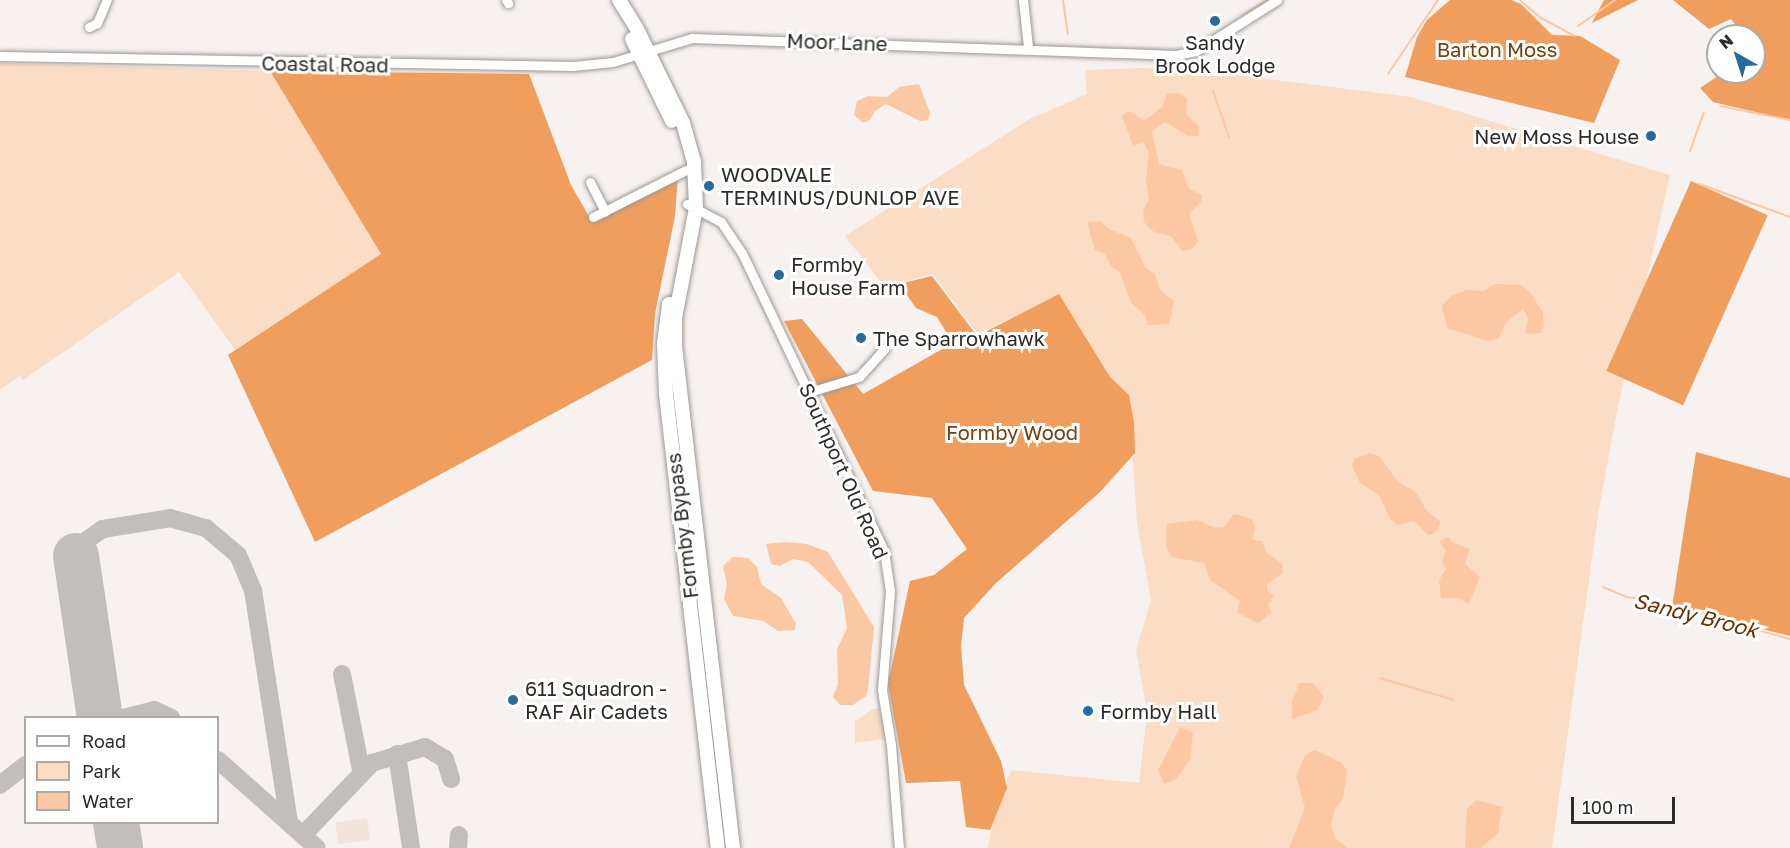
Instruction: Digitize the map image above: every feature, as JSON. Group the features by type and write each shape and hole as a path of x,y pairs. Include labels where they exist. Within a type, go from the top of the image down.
{"highway":[{"path":"617,0 683,123 694,162 692,206"},
{"path":"644,54 674,126 686,170 692,206"},
{"name":"Formby Bypass","path":"692,206 675,318 675,346 708,616 732,848"},
{"name":"Formby Bypass","path":"692,206 666,316 664,367 718,848"},
{"path":"701,691 708,686 705,645 708,616"}],"street":[{"path":"89,27 97,23 106,0"},
{"path":"1023,0 1028,47"},
{"name":"Moor Lane","path":"644,54 692,38 1028,47 1176,55 1196,51 1277,0"},
{"name":"Coastal Road","path":"0,56 573,66 644,54"},
{"path":"593,217 686,170"},
{"path":"590,182 605,211"},
{"name":"Southport Old Road","path":"692,206 721,222 742,253 884,551 890,591 882,690 891,745 899,848"},
{"path":"809,392 859,377 884,348"}],"shaded area":[{"path":"367,818 370,840 338,844 335,822"}],"green space":[{"name":"Barton Moss","path":"1450,0 1511,0 1521,4 1552,35 1580,36 1620,60 1594,123 1405,77 1417,37 1427,20"},
{"path":"1604,0 1638,0 1592,23"},
{"path":"1673,0 1790,0 1790,120 1713,102 1700,88 1706,84 1766,84 1766,24 1735,24 1731,19 1720,24 1706,24 1706,27"},
{"path":"0,63 270,71 381,254 235,350 179,272 23,380 20,376 0,390"},
{"path":"1141,68 1196,70 1411,97 1670,175 1617,411 1598,515 1552,848 988,848 995,806 1012,770 1139,783 1147,712 1136,650 1151,600 1137,523 1129,395 1110,377 1059,294 978,334 933,274 885,287 845,236 1030,119 1087,94 1085,70"},
{"path":"270,71 529,74 571,185 591,220 678,176 675,216 655,314 652,360 315,542 228,355 381,254"},
{"path":"1691,181 1768,215 1683,405 1606,371"},
{"name":"Formby Wood","path":"932,276 977,336 1059,294 1110,377 1129,395 1134,422 1135,453 1100,492 996,583 964,618 961,646 964,685 1001,761 1007,788 990,830 966,827 960,781 906,783 888,684 910,581 934,575 967,549 932,498 873,491 784,321 802,319 863,394 953,343 937,317 916,308 899,284"},
{"path":"1696,452 1790,478 1790,636 1672,607"},
{"path":"880,708 884,739 855,743 855,722 871,710"}],"water":[{"path":"919,84 930,113 928,120 920,121 886,104 875,111 870,120 863,123 854,115 857,101 868,96 887,97 899,87"},
{"path":"1178,93 1187,98 1186,114 1199,126 1198,136 1188,136 1165,122 1152,131 1159,164 1182,170 1189,189 1202,195 1201,202 1189,213 1198,241 1192,249 1182,251 1171,236 1154,232 1144,222 1143,211 1149,199 1146,179 1149,153 1144,143 1133,145 1122,116 1129,111 1144,121 1162,107 1167,94"},
{"path":"1100,221 1109,229 1131,238 1145,267 1155,274 1160,290 1174,301 1169,324 1148,325 1144,314 1132,304 1119,271 1111,267 1105,254 1095,250 1087,222"},
{"path":"1496,284 1520,285 1528,290 1543,312 1544,327 1540,333 1525,334 1528,319 1523,308 1506,323 1499,338 1488,341 1447,328 1442,306 1451,296 1467,290 1483,291"},
{"path":"1370,453 1379,456 1397,481 1416,492 1426,510 1441,522 1434,534 1428,535 1414,521 1398,525 1390,519 1379,495 1360,483 1352,466 1354,459"},
{"path":"1234,514 1252,519 1255,527 1252,540 1262,541 1266,552 1282,564 1283,573 1267,584 1267,590 1274,596 1268,604 1271,613 1258,623 1237,613 1240,601 1211,581 1204,563 1172,557 1166,547 1167,524 1197,520 1215,528 1224,527"},
{"path":"1449,537 1453,543 1470,549 1465,564 1480,577 1469,604 1458,598 1441,598 1439,580 1446,569 1442,561 1446,550 1439,542"},
{"path":"786,542 807,544 828,552 874,627 868,689 866,696 853,705 840,705 833,697 838,684 837,649 847,628 842,595 808,562 793,559 780,566 771,564 766,544"},
{"path":"733,557 748,558 757,567 761,584 781,598 796,624 795,630 778,631 763,621 733,616 724,599 727,584 723,566"},
{"path":"1300,683 1313,683 1324,697 1317,710 1292,719 1292,701"},
{"path":"1180,727 1193,733 1190,760 1176,779 1164,784 1158,770"},
{"path":"1315,750 1342,763 1347,771 1343,799 1335,808 1331,825 1335,838 1348,848 1289,848 1305,808 1296,776 1305,755"},
{"path":"1476,800 1502,807 1498,833 1481,848 1465,848 1467,809"}],"waterway":[{"name":"Sandy Brook","path":"1063,0 1068,34"},
{"path":"1242,15 1268,0"},
{"path":"1388,74 1438,0"},
{"path":"1520,0 1541,18 1575,36"},
{"path":"1578,26 1615,0"},
{"path":"1213,91 1229,137"},
{"name":"Sandy Brook","path":"1720,106 1790,120"},
{"path":"1690,151 1704,112"},
{"name":"Sandy Brook","path":"1699,184 1790,217"},
{"name":"Sandy Brook","path":"1603,587 1626,597 1651,600 1790,639"},
{"path":"1380,678 1454,700"}],"taxiway":[{"path":"76,556 87,540 103,529 170,518 206,528 238,555 253,590 289,823"},
{"path":"342,674 361,770"},
{"path":"131,716 154,710 167,716"},
{"path":"303,835 372,763 425,747 445,759 451,779"},
{"path":"397,754 411,848"},
{"path":"219,761 317,848"},
{"path":"0,785 24,767"},
{"path":"458,848 459,835"}],"runway":[{"path":"76,556 100,716"},
{"path":"116,824 120,848"}],"place":[{"name":"Sandy Brook Lodge","path":"1215,21"},
{"name":"New Moss House","path":"1651,136"},
{"name":"WOODVALE TERMINUS/DUNLOP AVE","path":"709,186"},
{"name":"Formby House Farm","path":"779,275"},
{"name":"The Sparrowhawk","path":"861,338"},
{"name":"611 Squadron - RAF Air Cadets","path":"513,700"},
{"name":"Formby Hall","path":"1088,711"}]}
